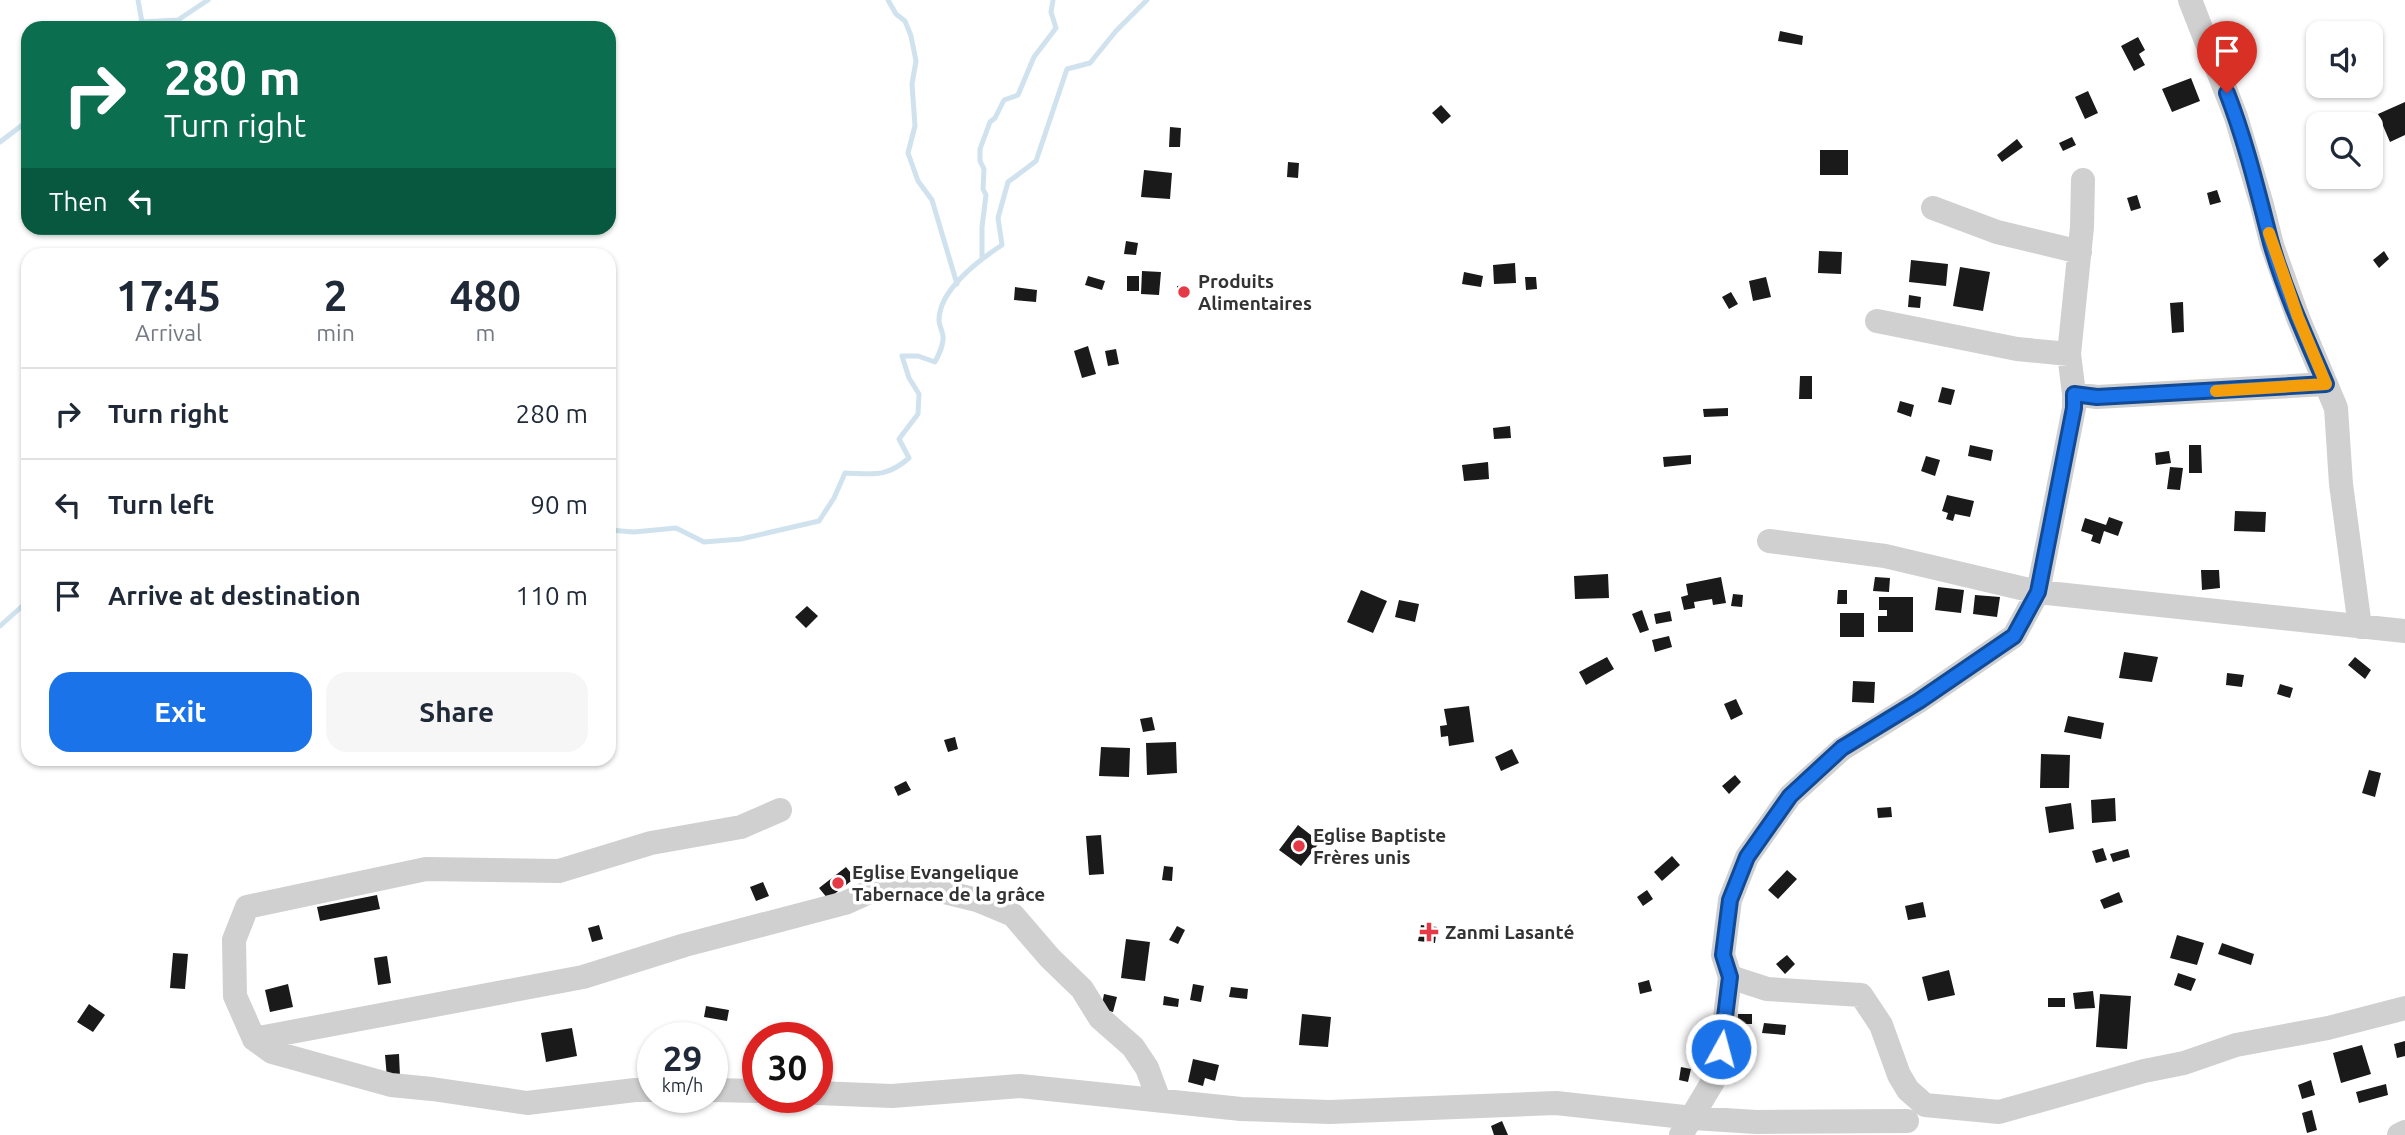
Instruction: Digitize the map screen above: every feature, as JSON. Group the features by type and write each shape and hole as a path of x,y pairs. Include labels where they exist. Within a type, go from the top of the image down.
{"street":[{"path":"2190,0 2236,117 2272,245 2298,317 2336,408 2341,484 2360,627"},
{"path":"1687,1126 1718,1073 1730,977 1723,955 1730,900 1747,857 1790,796 1842,748 1919,701 2014,636 2038,592 2074,408 2069,354 2080,252 2082,180"},
{"path":"1933,208 1997,232 2080,252"},
{"path":"1877,321 2017,349 2069,354"},
{"path":"2074,394 2097,397 2326,384"},
{"path":"1769,541 1885,556 2038,592 2405,631"},
{"path":"637,1090 527,1103 391,1085 272,1052 254,1039 235,996 234,940 247,907 426,869 559,871 651,843 741,827 780,810"},
{"path":"254,1039 583,977 685,945 845,903 896,880 977,900 1013,915 1050,958 1082,989 1100,1018 1133,1047 1147,1068 1159,1100"},
{"path":"1730,977 1768,989 1861,995 1881,1025 1899,1075 1908,1090 1925,1105 1998,1112 2144,1071 2184,1063 2236,1045 2328,1028 2405,1008"},
{"path":"833,1094 892,1096 1020,1086 1241,1110 1330,1112 1556,1103 1687,1126 1756,1122 1907,1128 1908,1090"},
{"path":"2399,1135 2405,1132"}],"building":[{"path":"1780,31 1803,36 1802,45 1778,41"},
{"path":"2138,37 2145,50 2139,54 2145,65 2134,71 2121,46"},
{"path":"2191,78 2200,101 2172,112 2162,89"},
{"path":"2088,91 2098,113 2085,119 2075,97"},
{"path":"2405,102 2405,135 2390,142 2383,126 2382,112"},
{"path":"1441,105 1451,116 1442,124 1432,113"},
{"path":"1170,127 1181,128 1180,147 1169,147"},
{"path":"2072,137 2076,145 2063,151 2059,143"},
{"path":"2017,139 2023,147 2002,162 1997,155"},
{"path":"1820,150 1848,150 1848,175 1820,175"},
{"path":"1288,162 1299,163 1298,178 1287,177"},
{"path":"1144,170 1172,173 1170,199 1141,197"},
{"path":"2217,190 2221,202 2210,205 2207,193"},
{"path":"2137,195 2141,208 2131,211 2127,198"},
{"path":"1126,241 1138,243 1136,255 1124,254"},
{"path":"1819,251 1842,252 1841,274 1818,273"},
{"path":"2384,251 2389,259 2379,268 2373,260"},
{"path":"1911,260 1948,264 1946,286 1909,282"},
{"path":"1515,263 1516,283 1494,284 1493,265"},
{"path":"1960,267 1990,272 1983,311 1953,306"},
{"path":"1142,271 1161,272 1159,295 1141,294"},
{"path":"1464,272 1483,276 1481,287 1462,284"},
{"path":"1088,276 1105,281 1102,290 1085,285"},
{"path":"1127,276 1139,276 1139,291 1127,291"},
{"path":"1525,277 1536,277 1537,289 1526,290"},
{"path":"1766,277 1771,297 1753,301 1749,281"},
{"path":"1188,285 1189,296 1178,297 1177,286"},
{"path":"1015,287 1037,290 1036,302 1014,300"},
{"path":"1731,292 1738,304 1729,309 1722,297"},
{"path":"1909,295 1921,297 1920,308 1908,307"},
{"path":"2183,302 2184,332 2172,333 2170,303"},
{"path":"1088,346 1096,374 1082,378 1074,351"},
{"path":"1116,349 1119,364 1108,366 1105,351"},
{"path":"1800,376 1812,376 1812,399 1799,399"},
{"path":"1942,387 1955,390 1951,405 1938,402"},
{"path":"1900,401 1914,405 1911,417 1897,412"},
{"path":"1728,408 1728,416 1704,417 1703,409"},
{"path":"1510,426 1511,438 1494,439 1493,428"},
{"path":"1970,445 1993,450 1991,461 1968,456"},
{"path":"2189,445 2201,445 2202,473 2189,473"},
{"path":"2169,451 2171,463 2156,465 2155,453"},
{"path":"1691,455 1691,464 1664,467 1663,457"},
{"path":"1926,456 1940,460 1935,476 1921,471"},
{"path":"1488,462 1489,479 1464,481 1462,465"},
{"path":"2170,467 2183,468 2180,490 2167,489"},
{"path":"1947,495 1974,501 1970,517 1955,514 1953,521 1946,519 1948,513 1942,511"},
{"path":"2235,511 2266,512 2265,532 2234,531"},
{"path":"2109,517 2123,522 2118,536 2104,531 2100,544 2091,541 2093,535 2081,531 2085,518 2106,525"},
{"path":"2201,570 2219,570 2220,588 2202,590"},
{"path":"1608,574 1609,598 1575,599 1574,576"},
{"path":"1721,577 1726,603 1713,605 1712,599 1694,602 1695,608 1684,610 1681,597 1688,595 1686,584"},
{"path":"1875,577 1890,578 1889,592 1873,591"},
{"path":"1938,587 1964,590 1961,613 1935,610"},
{"path":"1361,590 1387,601 1373,633 1347,622"},
{"path":"1838,590 1847,590 1847,604 1837,604"},
{"path":"1733,594 1743,595 1742,607 1731,606"},
{"path":"1975,595 2000,597 1997,617 1973,614"},
{"path":"1879,597 1913,597 1913,632 1878,632 1878,616 1887,616 1887,610 1879,610"},
{"path":"1399,600 1419,604 1415,622 1395,617"},
{"path":"807,606 818,616 806,628 795,617"},
{"path":"1642,610 1649,630 1640,633 1632,614"},
{"path":"1670,611 1672,621 1656,624 1654,614"},
{"path":"1840,613 1864,613 1864,637 1840,637"},
{"path":"1669,636 1672,647 1655,652 1652,640"},
{"path":"2124,652 2158,657 2152,682 2119,678"},
{"path":"1607,657 1614,669 1586,685 1579,672"},
{"path":"2355,657 2371,670 2365,679 2348,665"},
{"path":"2227,673 2244,675 2242,687 2226,685"},
{"path":"1853,681 1875,682 1874,703 1852,702"},
{"path":"2280,684 2293,688 2290,698 2277,694"},
{"path":"1736,699 1743,714 1731,720 1724,704"},
{"path":"1469,706 1474,742 1449,746 1448,736 1441,737 1440,726 1447,725 1444,709"},
{"path":"2068,716 2104,723 2101,739 2064,732"},
{"path":"1152,717 1155,730 1143,732 1140,719"},
{"path":"955,737 958,749 948,752 944,740"},
{"path":"1176,742 1177,773 1147,775 1146,743"},
{"path":"1101,747 1130,748 1129,777 1099,776"},
{"path":"1512,749 1519,763 1501,771 1495,757"},
{"path":"2041,754 2070,755 2069,788 2040,788"},
{"path":"2369,770 2381,773 2375,797 2362,793"},
{"path":"1735,775 1741,782 1729,794 1722,786"},
{"path":"906,781 911,790 898,796 894,787"},
{"path":"2115,798 2116,821 2092,823 2091,800"},
{"path":"2071,803 2074,829 2049,833 2045,807"},
{"path":"1891,807 1892,817 1878,818 1877,808"},
{"path":"1298,825 1320,842 1301,866 1279,850"},
{"path":"1101,835 1104,874 1089,875 1086,836"},
{"path":"2103,848 2107,860 2096,863 2092,851"},
{"path":"2128,849 2130,857 2113,862 2110,854"},
{"path":"1672,856 1680,865 1662,881 1654,872"},
{"path":"1164,866 1173,867 1172,881 1162,880"},
{"path":"846,867 855,878 828,899 819,888"},
{"path":"1787,870 1797,879 1778,899 1768,890"},
{"path":"763,882 769,896 756,901 750,887"},
{"path":"1647,890 1653,899 1643,906 1637,897"},
{"path":"2119,892 2123,902 2104,909 2100,900"},
{"path":"377,895 380,909 320,921 317,907"},
{"path":"1923,902 1926,917 1908,920 1905,906"},
{"path":"599,925 603,939 592,942 588,928"},
{"path":"1421,925 1437,927 1435,943 1418,941"},
{"path":"1177,926 1185,930 1178,944 1169,940"},
{"path":"2177,935 2204,943 2197,965 2170,958"},
{"path":"1126,939 1150,942 1145,981 1121,978"},
{"path":"2222,943 2254,954 2251,965 2218,954"},
{"path":"173,953 188,954 185,989 170,988"},
{"path":"1787,955 1795,964 1785,974 1776,964"},
{"path":"387,956 391,983 378,985 374,958"},
{"path":"1949,970 1955,995 1928,1001 1922,977"},
{"path":"2178,973 2196,979 2191,991 2174,985"},
{"path":"1649,980 1652,991 1640,994 1638,983"},
{"path":"288,984 293,1007 270,1012 265,990"},
{"path":"1193,984 1204,986 1201,1002 1190,1000"},
{"path":"1231,987 1248,989 1247,999 1229,997"},
{"path":"2093,991 2095,1008 2075,1009 2073,993"},
{"path":"1104,994 1117,997 1113,1012 1101,1009"},
{"path":"2100,994 2131,996 2127,1049 2096,1047"},
{"path":"1164,996 1179,999 1178,1007 1163,1005"},
{"path":"2048,998 2065,998 2065,1007 2048,1007"},
{"path":"89,1004 105,1015 93,1032 77,1022"},
{"path":"706,1006 729,1010 727,1021 704,1017"},
{"path":"1302,1014 1331,1017 1328,1047 1299,1045"},
{"path":"1738,1014 1752,1014 1752,1024 1737,1024"},
{"path":"1764,1023 1786,1025 1785,1035 1762,1033"},
{"path":"572,1028 577,1056 546,1062 541,1033"},
{"path":"2405,1041 2405,1056 2397,1058 2394,1044"},
{"path":"2362,1045 2371,1074 2341,1083 2333,1053"},
{"path":"399,1054 400,1077 387,1078 385,1055"},
{"path":"1193,1059 1219,1065 1215,1081 1205,1078 1203,1086 1188,1082"},
{"path":"1681,1067 1691,1069 1688,1082 1679,1080"},
{"path":"2311,1080 2315,1095 2302,1099 2298,1085"},
{"path":"2386,1084 2388,1095 2359,1103 2356,1092"},
{"path":"2312,1110 2317,1130 2307,1133 2302,1113"},
{"path":"1502,1121 1508,1135 1494,1135 1491,1126"}],"waterway":[{"path":"138,0 142,21"},
{"path":"160,21 178,20 208,0"},
{"path":"888,0 896,14 905,21 916,61 912,84 915,126 908,153 918,181 932,200 957,284"},
{"path":"982,258 986,195 983,189 984,169 980,161 980,149 990,122 1004,100 1018,95 1034,57 1056,28 1051,12 1053,0"},
{"path":"616,531 634,532 676,528 704,542 741,539 819,521 834,498 845,473 886,472 909,458 899,439 918,414 919,394 909,378 902,356 918,356 935,362 943,343 939,320 941,309 962,277 1002,245 998,218 1008,182 1036,161 1067,69 1090,63 1116,31 1147,0"},
{"path":"0,142 21,126"},
{"path":"0,626 21,607"}],"slow traffic":[{"path":"2216,391 2326,384 2298,317 2269,233"}],"place":[{"name":"Produits Alimentaires","path":"1184,292"},
{"name":"Eglise Baptiste Frères unis","path":"1299,846"},
{"name":"Eglise Evangelique Tabernace de la grâce","path":"838,883"},
{"name":"Zanmi Lasanté","path":"1429,932"}],"route":[{"path":"1721,1049 1730,977 1723,955 1730,900 1747,857 1790,796 1842,748 1919,701 2014,636 2038,592 2074,408 2074,394 2097,397 2326,384 2272,245 2256,183 2227,93"}]}
